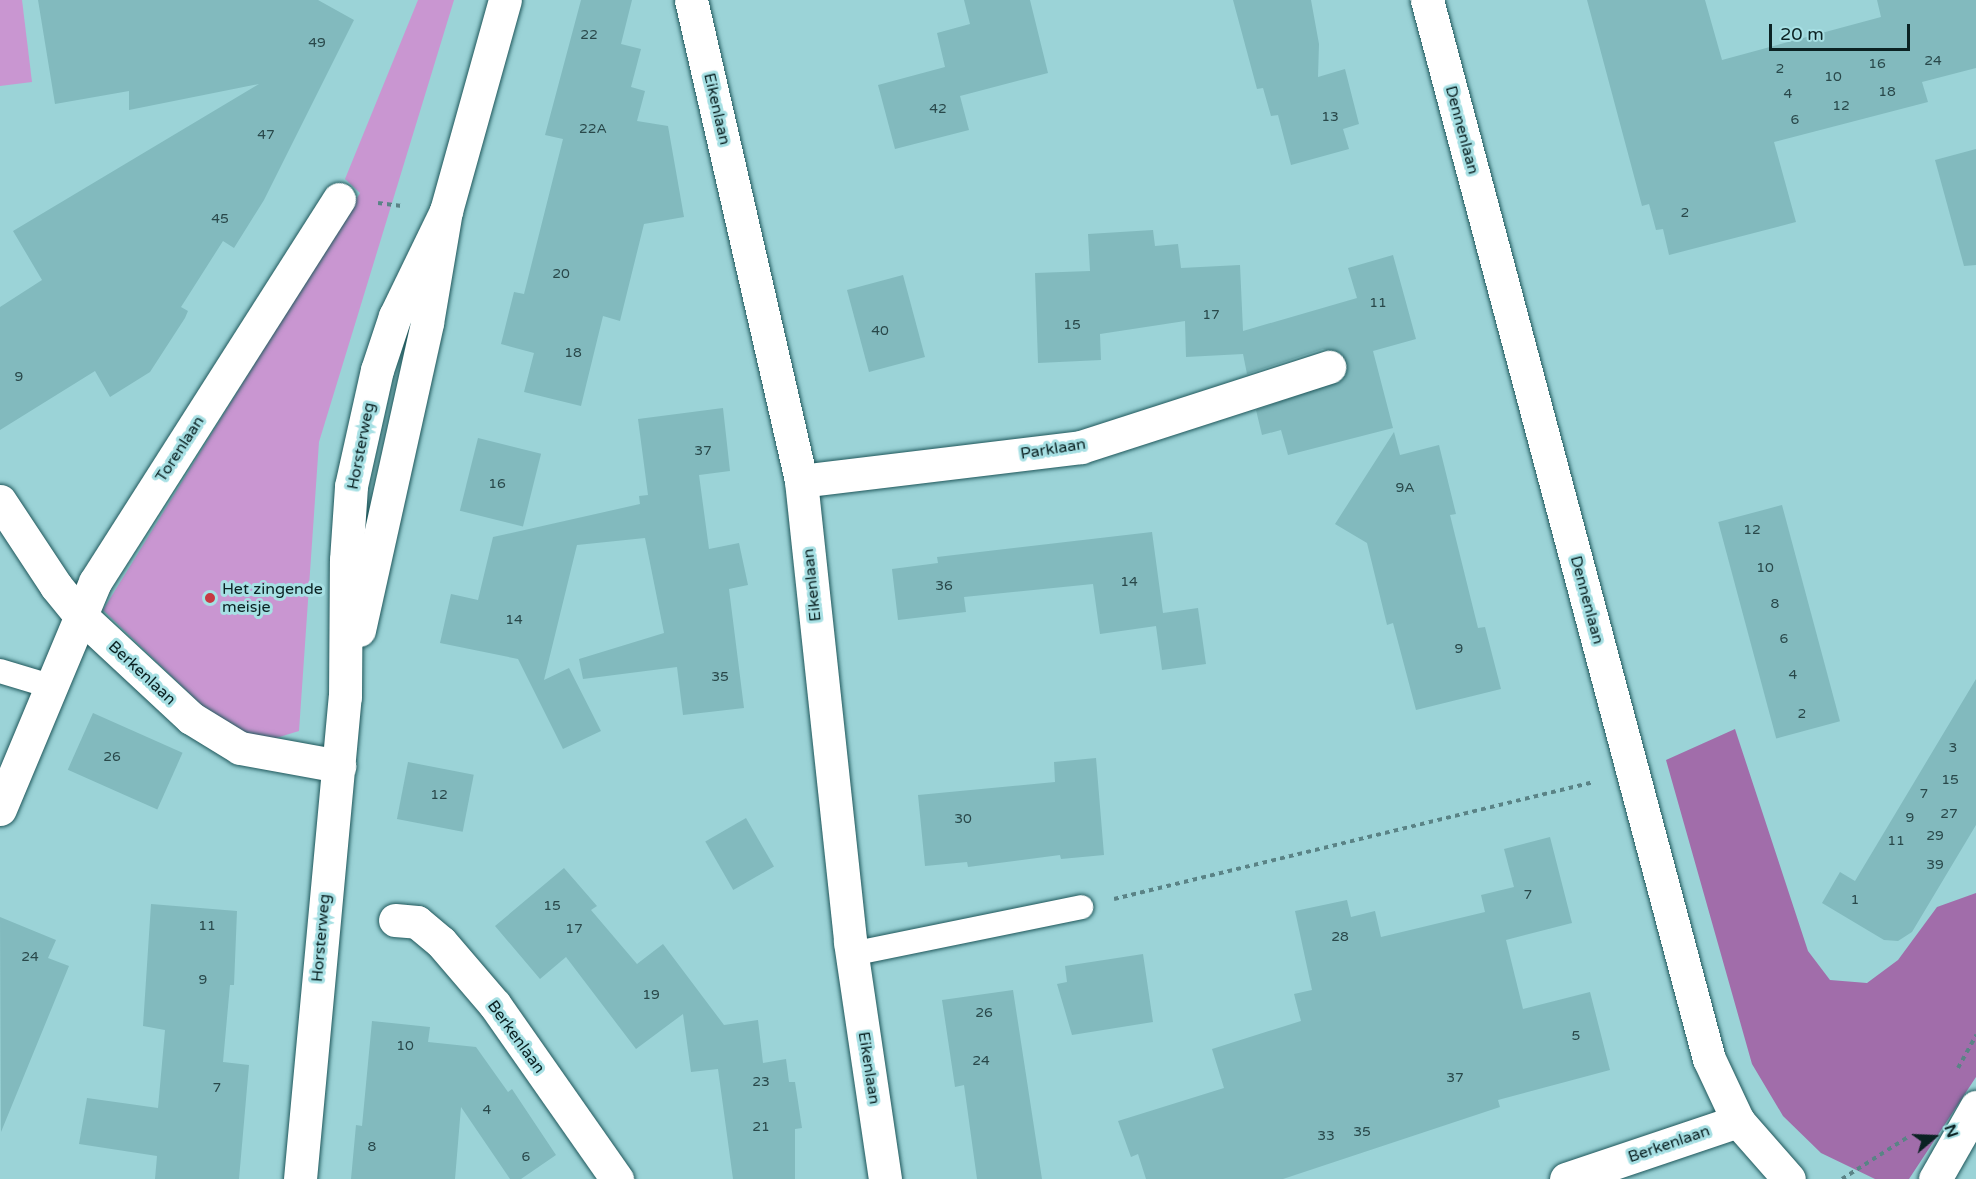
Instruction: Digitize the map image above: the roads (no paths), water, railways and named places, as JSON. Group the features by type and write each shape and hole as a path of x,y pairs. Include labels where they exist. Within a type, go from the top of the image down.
{"street":[{"name":"Horsterweg","path":"300,1179 345,697 346,560 351,486 362,429 395,316 446,211 504,0"},
{"name":"Eikenlaan","path":"691,0 801,481 851,954 885,1179"},
{"name":"Dennenlaan","path":"1435,2 1632,772 1709,1059 1738,1120 1790,1179"},
{"name":"Torenlaan","path":"0,809 95,582 339,199"},
{"name":"Parklaan","path":"801,481 1081,447 1329,367"},
{"name":"Berkenlaan","path":"0,501 56,586 80,615 191,718 240,748 339,766"},
{"name":"Berkenlaan","path":"395,920 417,922 456,960 495,1005 617,1179"},
{"path":"1935,1179 1976,1107"},
{"name":"Berkenlaan","path":"1566,1179 1738,1120"}],"lane":[{"path":"0,671 50,686"},
{"path":"851,954 1081,907"}],"place":[{"name":"Het zingende meisje","path":"210,598"}]}
